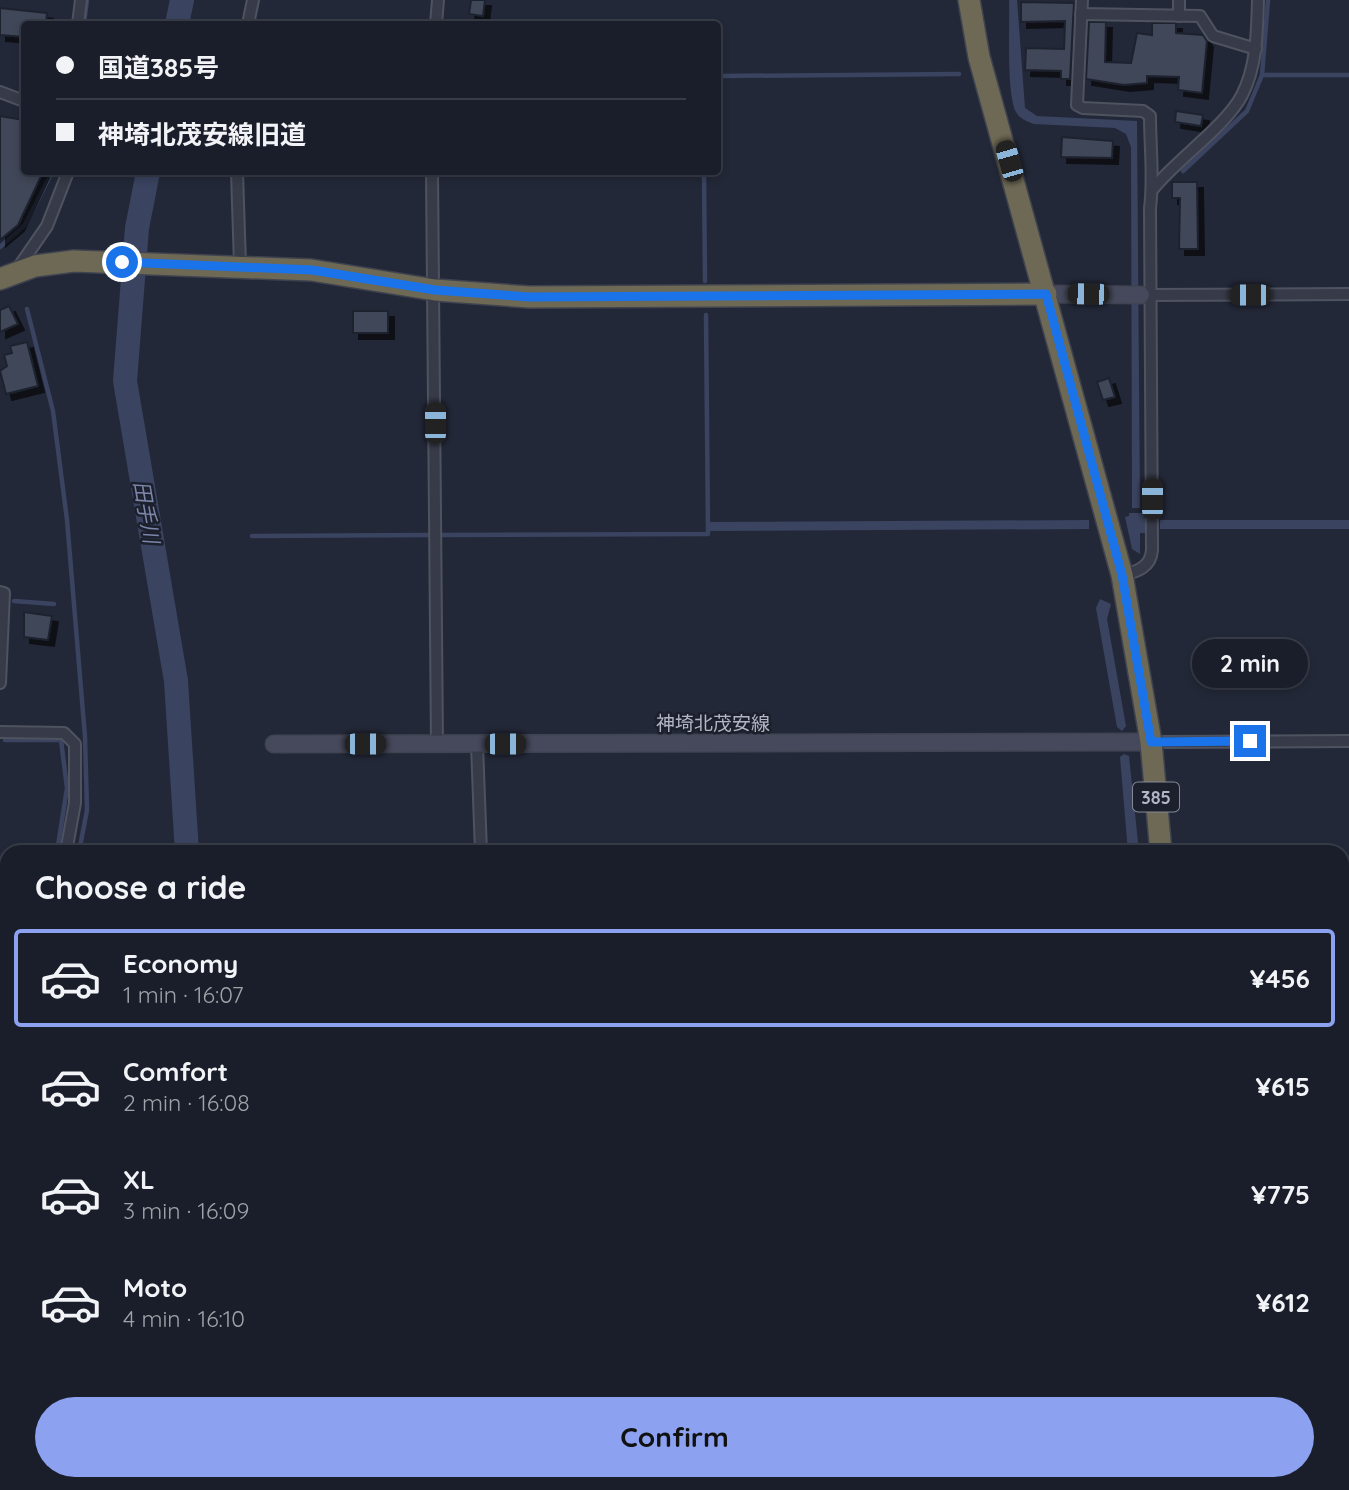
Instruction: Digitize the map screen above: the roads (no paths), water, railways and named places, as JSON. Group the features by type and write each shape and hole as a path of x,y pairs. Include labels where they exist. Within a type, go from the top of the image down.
{"highway":[{"name":"385","path":"969,0 979,57 1122,575 1151,742 1160,845"},
{"path":"7,276 35,266 74,261 216,264 312,270 435,290 529,297 1046,294"}],"main road":[{"path":"1046,294 1140,295"},
{"name":"神埼北茂安線","path":"274,744 1151,742"}],"street":[{"path":"78,21 80,0"},
{"path":"249,21 253,0"},
{"path":"436,21 438,0"},
{"path":"1082,0 1077,105 1083,108 1143,111 1150,117 1149,172 1153,189 1140,295 1152,550 1148,564 1136,572 1122,575"},
{"path":"1179,0 1179,16"},
{"path":"1153,189 1171,166 1242,97 1256,48 1258,0"},
{"path":"1081,14 1200,16 1213,36 1256,48"},
{"path":"0,92 21,101"},
{"path":"7,276 47,226 67,175"},
{"path":"237,175 240,265"},
{"path":"432,175 437,744"},
{"path":"1140,295 1349,294"},
{"path":"0,592 4,593 0,683"},
{"path":"0,732 64,733 75,744 75,803 67,845"},
{"path":"1151,742 1349,741"},
{"path":"477,744 481,845"}],"water":[{"path":"1009,0 1017,0 1025,108 1037,116 1137,121 1140,508 1132,508 1131,147 1126,134 1115,128 1034,124 1016,112 1010,75"},
{"path":"1129,513 1146,513 1146,533 1140,533 1140,554 1132,549 1125,517 1129,516"},
{"path":"1089,520 1089,529 706,531 706,522"},
{"path":"1160,520 1349,520 1349,529 1160,529"},
{"path":"1100,599 1111,604 1107,619 1126,726 1122,731 1117,727 1096,608"},
{"path":"1124,754 1129,756 1138,845 1127,845 1120,757"}],"waterway":[{"path":"84,21 87,0"},
{"name":"田手川","path":"178,21 182,0"},
{"path":"1183,171 1247,111 1262,75 1268,0"},
{"path":"721,76 959,74"},
{"path":"1262,75 1349,75"},
{"path":"0,247 25,225 50,175"},
{"name":"田手川","path":"147,175 137,228 125,381 176,681 187,845"},
{"path":"704,175 705,281"},
{"path":"27,309 53,411 67,520 85,737 87,810 80,845"},
{"path":"442,535 708,534 706,315"},
{"path":"252,536 430,535"},
{"path":"14,601 54,604"},
{"path":"5,740 61,740 67,788 58,845"}]}
